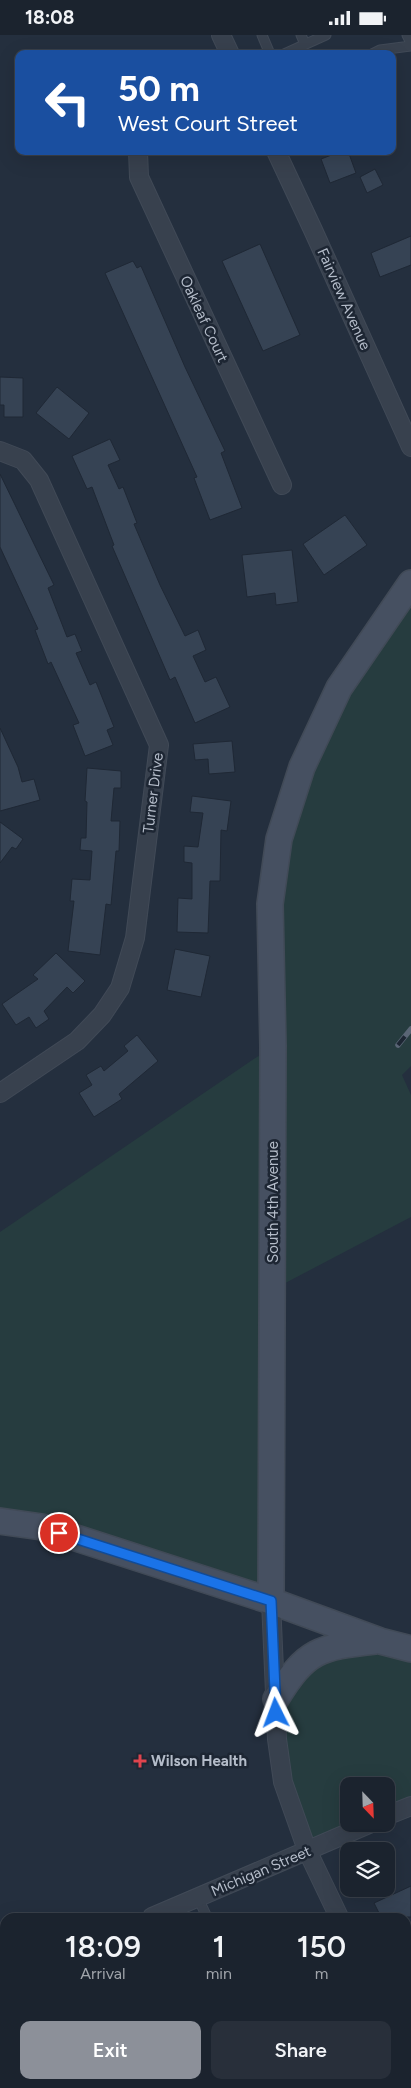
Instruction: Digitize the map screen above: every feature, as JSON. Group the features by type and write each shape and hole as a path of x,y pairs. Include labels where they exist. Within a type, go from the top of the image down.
{"street":[{"path":"221,35 228,50"},
{"name":"Oakleaf Court","path":"138,155 138,177 282,485"},
{"name":"Fairview Avenue","path":"278,155 411,447"},
{"name":"Turner Drive","path":"0,451 23,460 39,480 159,745 135,938 120,988 102,1015 77,1041 0,1093"},
{"name":"South 4th Avenue","path":"337,1913 307,1850 283,1782 278,1739 271,1601 273,1046 270,904 279,839 302,767 339,688 411,583"},
{"path":"0,1521 42,1527 271,1601 380,1641 411,1649"},
{"path":"276,1699 291,1675 309,1657 337,1645 380,1641"},
{"path":"395,1812 411,1806"},
{"name":"Michigan Street","path":"162,1913 348,1833"}],"lane":[{"path":"262,35 268,50"},
{"path":"301,35 305,44"},
{"path":"292,50 326,35"},
{"path":"380,50 411,45 408,35"},
{"path":"198,1898 205,1913"}],"green space":[{"path":"411,583 411,1066 402,1075 411,1095 411,1217 272,1290 271,1601 0,1521 0,1232 273,1046 270,904 302,767"},
{"path":"411,1649 411,1806 395,1812 395,1777 340,1777 340,1830 307,1850 277,1739 291,1675 309,1657"}],"building":[{"path":"332,155 349,155 356,173 330,183 321,159"},
{"path":"375,169 383,185 367,193 360,177"},
{"path":"411,236 411,265 380,277 371,253"},
{"path":"260,244 300,335 263,351 222,261"},
{"path":"133,261 137,268 141,266 185,367 225,451 221,453 242,508 210,520 194,478 197,477 105,273"},
{"path":"0,377 23,378 23,417 4,417 4,405 0,405"},
{"path":"57,387 89,413 69,439 36,413"},
{"path":"110,439 120,460 108,465 119,489 123,487 137,523 134,524 160,585 185,636 198,630 206,650 193,656 205,682 216,677 230,707 195,723 175,677 170,680 112,546 114,545 92,487 87,489 72,456"},
{"path":"0,474 54,585 48,588 67,637 75,634 82,651 76,653 90,685 96,682 114,727 107,730 113,745 85,756 73,725 79,723 51,662 48,664 35,630 38,629 0,547"},
{"path":"345,515 367,545 324,575 303,544"},
{"path":"292,550 298,602 276,605 275,593 247,597 242,555"},
{"path":"0,728 18,767 22,782 34,779 40,800 0,811"},
{"path":"232,741 235,772 209,774 208,759 195,760 193,744"},
{"path":"87,768 121,771 121,788 114,788 111,821 120,821 119,851 116,851 111,905 106,904 100,955 68,951 74,901 70,901 72,879 90,880 92,851 80,850 81,838 86,838 87,802 85,801"},
{"path":"192,796 231,801 227,831 221,830 220,881 210,881 208,933 177,932 178,898 192,899 192,863 184,862 184,846 198,847 203,813 190,812"},
{"path":"0,822 23,839 16,849 12,847 0,863"},
{"path":"175,949 210,956 201,997 167,990"},
{"path":"56,953 85,981 73,993 67,987 44,1011 49,1019 36,1028 29,1017 16,1025 2,1004 38,979 33,975"},
{"path":"137,1035 158,1061 119,1094 122,1099 94,1117 79,1093 92,1085 86,1075 101,1066 104,1071 128,1051 124,1046"},
{"path":"411,1886 411,1913 379,1913 374,1903 387,1897 395,1897 395,1893"}],"railway":[{"path":"398,1045 411,1029"}],"place":[{"name":"Wilson Health","path":"140,1761"}],"route":[{"path":"59,1533 271,1601 276,1713"}]}
